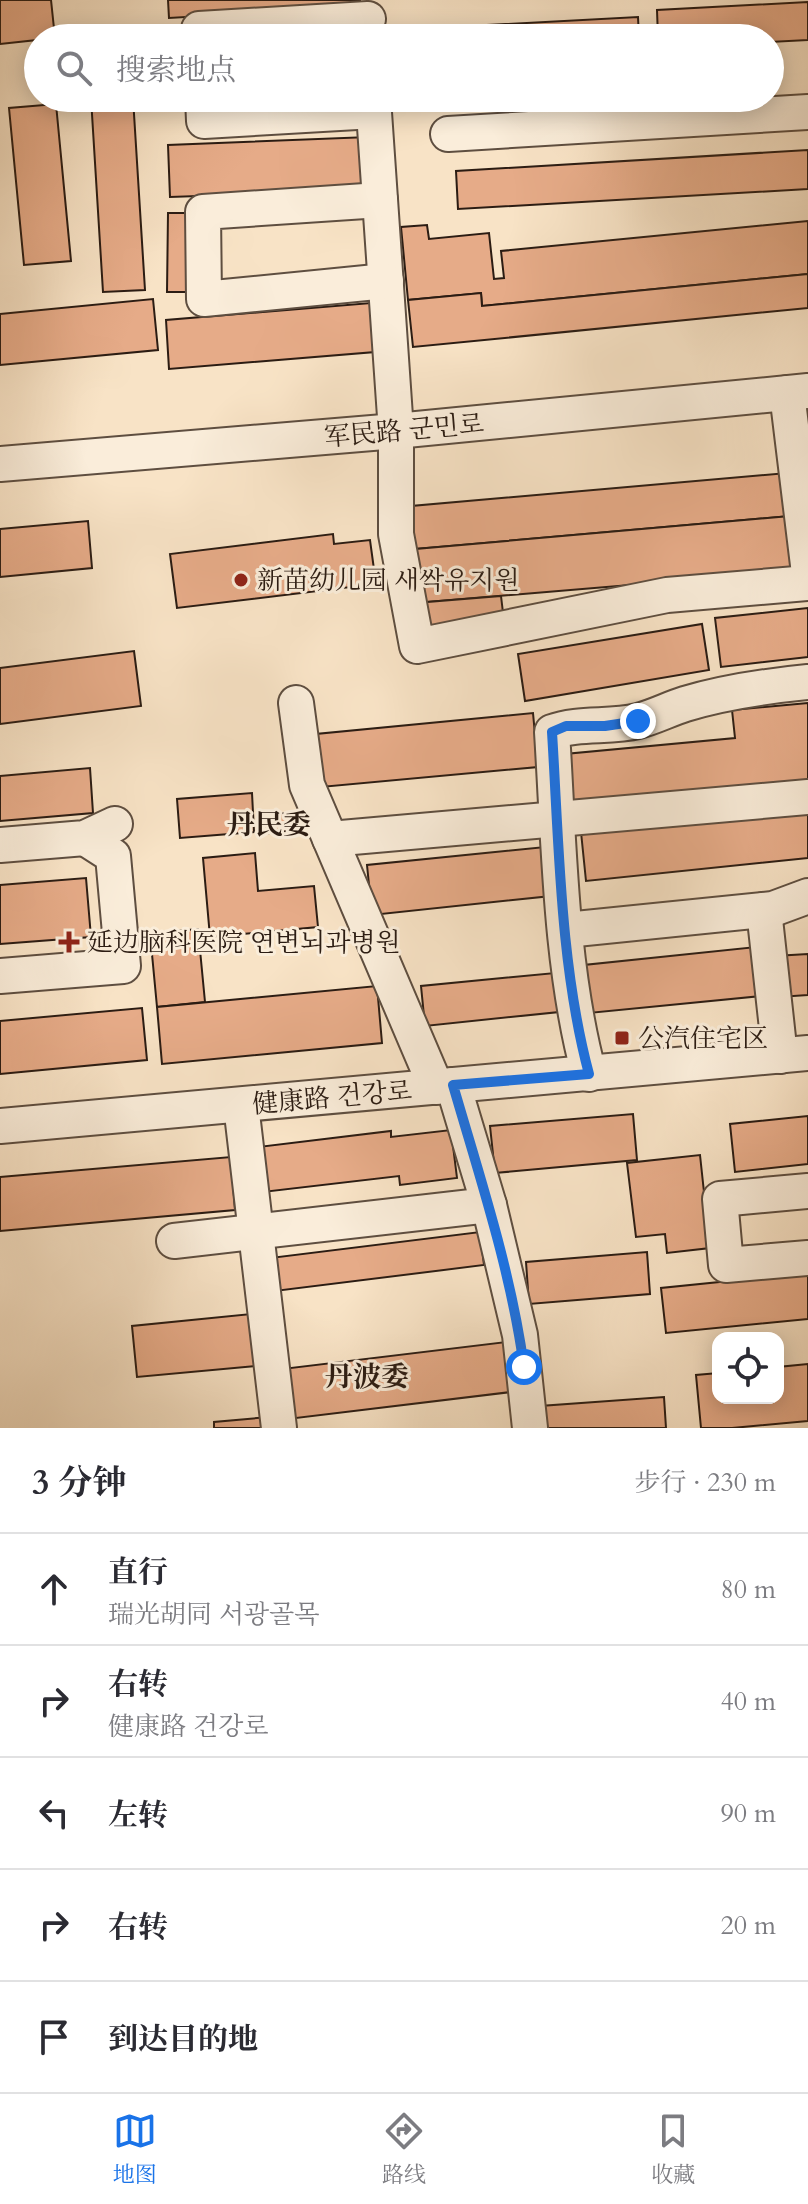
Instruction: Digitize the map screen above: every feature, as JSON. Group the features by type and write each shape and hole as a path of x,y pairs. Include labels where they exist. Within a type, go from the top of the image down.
{"street":[{"path":"284,24 368,19"},
{"path":"204,112 204,121 300,112"},
{"path":"374,112 396,431 396,534 417,646 667,595 808,583"},
{"path":"448,134 808,112"},
{"path":"380,200 203,212 204,299 386,281"},
{"path":"798,392 808,565"},
{"name":"军民路 군민로","path":"0,464 396,431 798,392"},
{"path":"589,1074 577,1031 566,930 552,732 566,726 605,726 638,721 735,692 808,682"},
{"path":"296,703 307,785 444,1086 489,1205 520,1335 530,1428"},
{"path":"330,839 808,797"},
{"path":"0,845 100,831 113,856 123,966 0,976"},
{"path":"566,930 773,909 808,896"},
{"path":"764,910 794,1054"},
{"name":"健康路 건강로","path":"0,1126 794,1054"},
{"path":"241,1105 279,1428"},
{"path":"808,1191 720,1199 726,1265 808,1258"},
{"path":"174,1241 489,1205"}],"building":[{"path":"0,0 51,0 54,24 24,24 24,41 0,44"},
{"path":"168,0 360,0 360,7 169,18"},
{"path":"808,2 808,40 784,41 784,24 658,24 657,10"},
{"path":"638,17 638,24 506,24"},
{"path":"24,107 24,112 57,112 71,261 24,265 9,108"},
{"path":"92,112 134,112 145,290 103,292"},
{"path":"369,137 371,190 170,197 168,145"},
{"path":"808,150 808,189 458,209 456,171"},
{"path":"168,213 191,213 190,292 167,292"},
{"path":"808,221 808,274 482,306 481,293 408,300 401,227 427,225 429,239 489,233 494,279 504,278 501,251"},
{"path":"808,274 808,308 413,347 408,300 481,293 482,306"},
{"path":"153,299 158,350 0,365 0,314"},
{"path":"371,303 375,352 169,369 166,320"},
{"path":"787,473 790,516 404,550 400,507"},
{"path":"790,516 797,571 415,603 404,550"},
{"path":"88,521 92,568 0,577 0,529"},
{"path":"333,534 334,544 370,540 376,584 177,608 170,554"},
{"path":"501,596 504,621 419,629 415,603"},
{"path":"808,608 808,657 721,667 715,618"},
{"path":"702,624 709,670 525,701 518,654"},
{"path":"134,651 141,706 0,724 0,668"},
{"path":"808,703 808,786 570,808 565,754 735,738 732,710"},
{"path":"533,713 538,767 321,787 316,734"},
{"path":"90,768 93,813 0,821 0,776"},
{"path":"252,793 254,832 180,838 177,799"},
{"path":"808,808 808,858 586,881 581,832"},
{"path":"293,812 295,830 263,834 260,816"},
{"path":"545,847 551,896 372,915 367,865"},
{"path":"255,853 258,891 314,886 318,927 210,937 203,858"},
{"path":"86,878 91,937 0,944 0,885"},
{"path":"198,929 205,1002 157,1007 150,933"},
{"path":"756,947 761,996 589,1013 584,965"},
{"path":"808,954 808,995 779,997 775,956"},
{"path":"555,973 559,1012 425,1026 421,986"},
{"path":"377,986 382,1043 162,1064 157,1007"},
{"path":"142,1008 147,1060 0,1074 0,1021"},
{"path":"633,1114 637,1160 495,1173 490,1126"},
{"path":"808,1116 808,1164 735,1172 730,1124"},
{"path":"451,1130 457,1178 400,1185 399,1176 263,1192 258,1147 391,1131 391,1137"},
{"path":"700,1155 710,1248 667,1253 665,1234 636,1237 627,1163"},
{"path":"231,1157 235,1210 0,1231 0,1177"},
{"path":"480,1232 484,1265 275,1291 270,1258"},
{"path":"647,1252 650,1294 529,1304 526,1262"},
{"path":"808,1273 808,1319 666,1333 661,1288"},
{"path":"251,1314 256,1366 137,1377 132,1326"},
{"path":"506,1342 511,1392 288,1419 282,1369"},
{"path":"808,1364 808,1421 701,1428 696,1375 712,1374 712,1404 784,1404 784,1366"},
{"path":"664,1397 666,1428 541,1428 540,1406"},
{"path":"269,1417 270,1428 214,1428 214,1422"}],"place":[{"name":"新苗幼儿园 새싹유지원","path":"241,580"},
{"name":"延边脑科医院 연변뇌과병원","path":"69,942"},
{"name":"公汽住宅区","path":"622,1038"}],"district":[{"name":"丹民委","path":"269,824"},
{"name":"丹波委","path":"367,1376"}],"route":[{"path":"524,1367 520,1335 489,1205 453,1085 589,1074 577,1031 566,930 552,732 566,726 605,726 638,721"}]}
